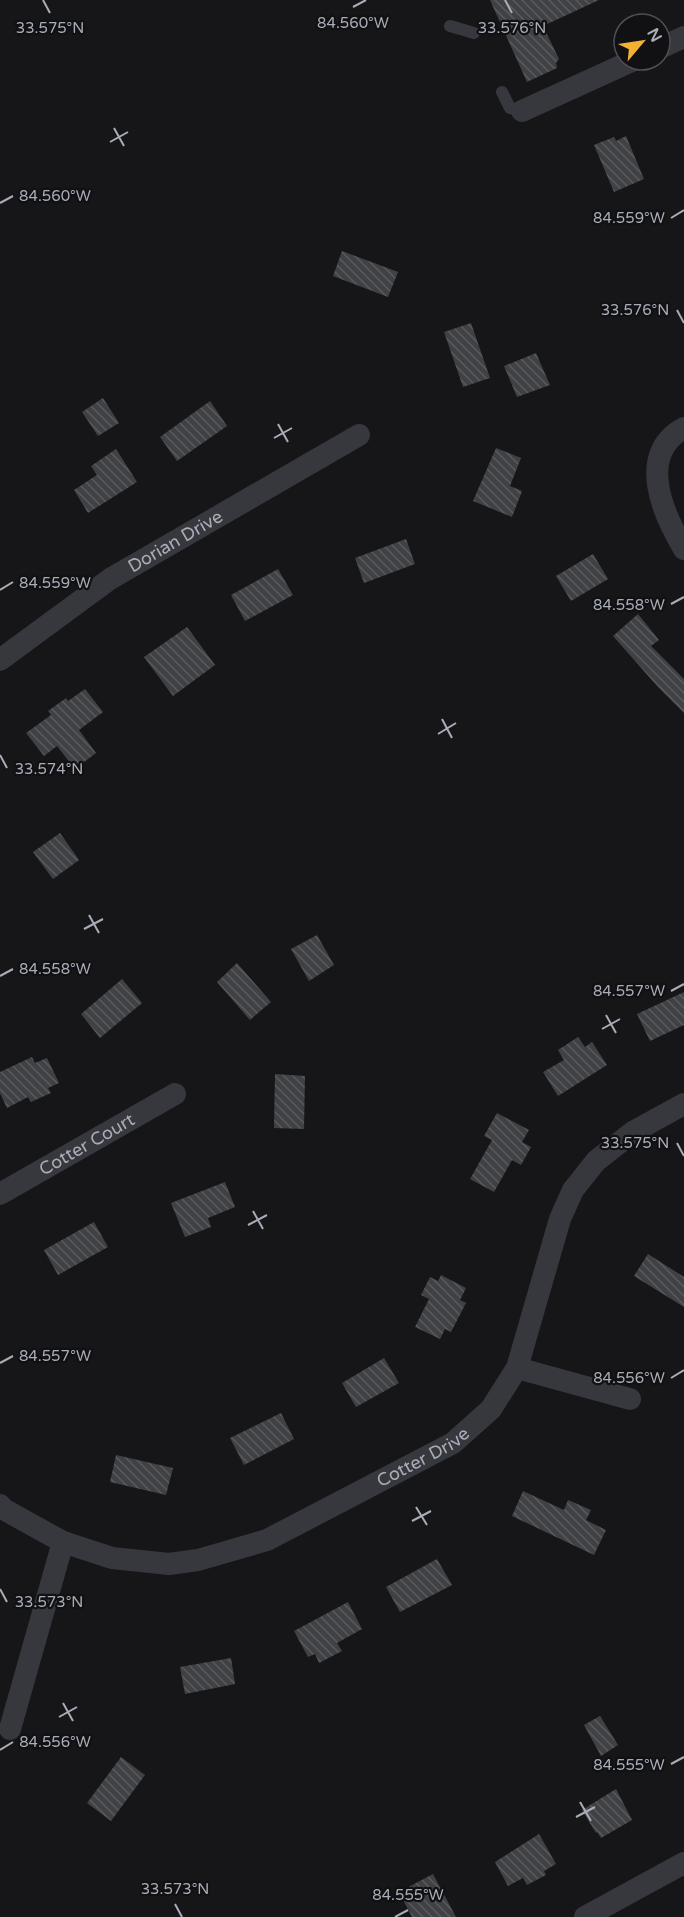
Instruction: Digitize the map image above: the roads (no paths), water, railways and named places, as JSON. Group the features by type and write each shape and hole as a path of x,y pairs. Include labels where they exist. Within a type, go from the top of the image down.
{"street":[{"path":"522,111 612,70"},
{"path":"684,428 676,432 661,451 656,469 658,488 674,532 684,549"},
{"name":"Dorian Drive","path":"0,660 110,579 359,435"},
{"name":"Cotter Court","path":"0,1194 176,1094"},
{"name":"Cotter Drive","path":"0,1505 63,1542 111,1558 169,1564 198,1560 267,1540 453,1443 491,1409 517,1368 560,1219 573,1190 596,1161 633,1132 684,1104"},
{"path":"517,1368 630,1399"},
{"path":"10,1730 63,1542"},
{"path":"585,1917 684,1863"}],"lane":[{"path":"450,26 474,33"},
{"path":"502,92 510,108 522,111"}]}
